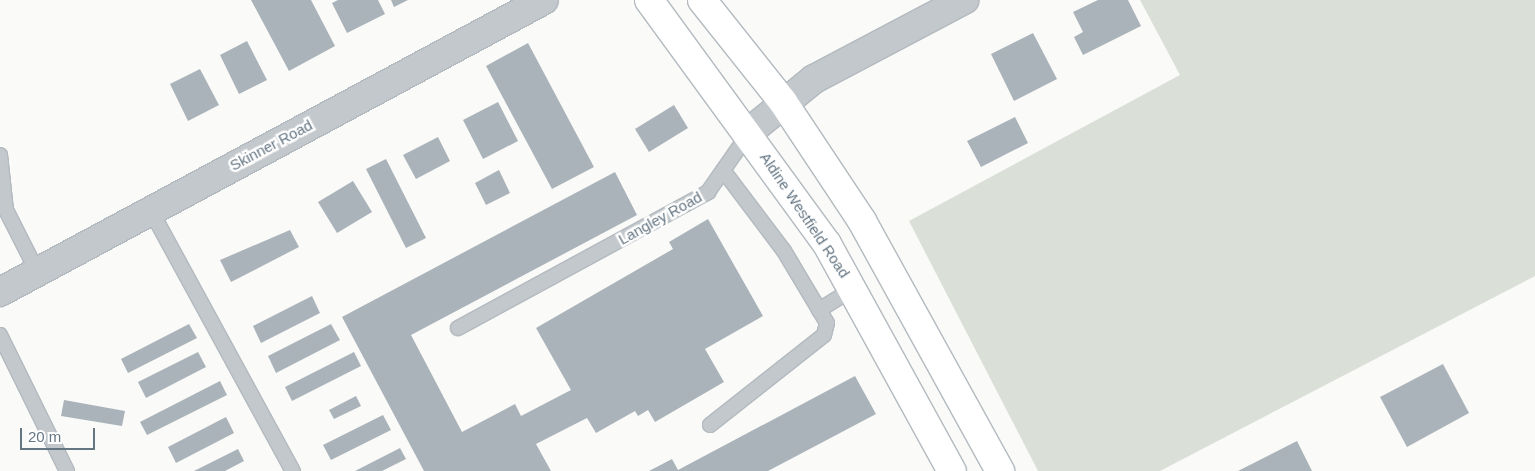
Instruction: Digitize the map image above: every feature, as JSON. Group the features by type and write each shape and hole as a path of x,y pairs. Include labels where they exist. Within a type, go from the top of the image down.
{"main road":[{"name":"Aldine Westfield Road","path":"649,0 749,132 853,289 918,404 952,471"},
{"path":"702,0 783,102 862,221 956,387 1000,471"},
{"path":"694,60 728,33"},
{"path":"918,404 956,387"}],"street":[{"name":"Skinner Road","path":"0,292 544,0"},
{"name":"Langley Road","path":"749,132 783,102 814,79 964,0"}],"lane":[{"name":"Langley Road","path":"458,328 708,192 749,132"},
{"path":"0,155 3,212 37,271"},
{"path":"710,424 824,335 827,323 784,250 723,170"},
{"path":"150,210 292,471"},
{"path":"819,310 853,289"},
{"path":"0,334 67,471"}],"shaded area":[{"path":"1140,0 1535,0 1535,276 1160,471 1038,471 909,221 1180,75"}],"building":[{"path":"251,0 311,0 335,46 289,71"},
{"path":"338,0 378,0 385,14 347,33 332,3"},
{"path":"391,0 408,0 394,7"},
{"path":"1098,0 1128,0 1141,26 1083,55 1074,37 1083,32 1073,12"},
{"path":"1033,33 1057,79 1014,101 991,54"},
{"path":"247,41 267,80 239,94 220,55"},
{"path":"528,43 594,167 552,189 486,66"},
{"path":"200,69 219,105 188,121 170,84"},
{"path":"498,102 518,141 483,159 463,120"},
{"path":"674,105 688,128 649,152 635,129"},
{"path":"1015,117 1028,143 981,167 967,141"},
{"path":"438,137 450,161 416,179 403,155"},
{"path":"386,159 426,238 406,248 366,169"},
{"path":"499,170 510,193 486,205 475,183"},
{"path":"615,172 637,215 411,335 462,432 515,404 521,416 571,390 536,328 673,249 669,242 708,219 763,316 705,349 724,382 655,422 648,410 638,416 635,411 596,433 587,418 536,444 551,471 424,471 342,317"},
{"path":"353,181 372,212 337,233 318,202"},
{"path":"290,230 299,247 231,282 220,260"},
{"path":"312,296 320,313 261,343 253,326"},
{"path":"189,324 197,338 128,373 121,359"},
{"path":"331,324 340,340 276,373 268,356"},
{"path":"198,352 206,367 146,398 138,382"},
{"path":"354,352 361,366 292,401 285,387"},
{"path":"1443,364 1469,413 1407,447 1380,397"},
{"path":"855,376 876,414 768,471 649,471 672,459 678,470"},
{"path":"220,381 227,395 147,435 140,422"},
{"path":"356,396 361,406 334,419 329,410"},
{"path":"64,400 125,411 122,426 61,416"},
{"path":"383,415 391,430 331,460 323,445"},
{"path":"226,417 234,433 176,463 168,447"},
{"path":"1297,441 1312,471 1238,471"},
{"path":"400,448 406,459 382,471 355,471"},
{"path":"238,449 244,461 225,471 194,471"}]}
